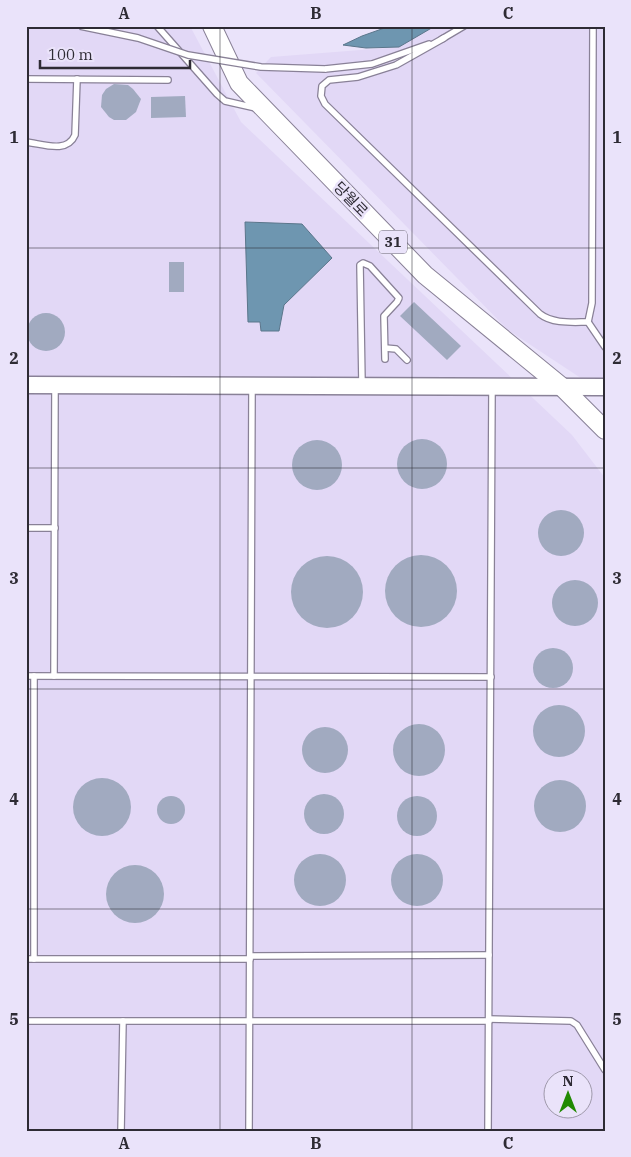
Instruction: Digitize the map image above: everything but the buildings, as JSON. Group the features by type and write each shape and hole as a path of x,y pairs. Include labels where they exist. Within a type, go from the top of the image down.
{"main road":[{"name":"당월로","path":"212,26 239,83 425,275 562,387 605,430"},
{"path":"26,385 252,387 605,386"}],"lane":[{"path":"80,26 138,38 188,55 261,67 325,69 372,64 444,38"},
{"path":"157,26 225,101 266,111"},
{"path":"464,26 396,65 358,76 329,80 322,86 321,96 325,104 540,314 547,319 555,321 588,322"},
{"path":"593,26 592,303 588,322 605,347"},
{"path":"26,79 168,80"},
{"path":"26,142 59,147 66,146 72,141 75,135 77,79"},
{"path":"362,386 360,266 364,263 370,266 398,298 397,302 384,316 385,359"},
{"path":"385,348 396,349 407,360"},
{"path":"54,676 55,385"},
{"path":"488,1131 492,386"},
{"path":"249,1131 252,387"},
{"path":"26,528 55,528"},
{"path":"26,676 490,677"},
{"path":"34,676 34,958"},
{"path":"26,958 489,955"},
{"path":"26,1021 571,1021 577,1025 605,1070"},
{"path":"121,1131 122,1021"}],"shaded area":[{"path":"26,26 190,26 241,122 572,435 605,478 605,1131 26,1131"},
{"path":"435,26 605,26 605,394 508,330 256,73 271,57 399,47"}],"water":[{"path":"390,26 435,26 399,47 366,48 343,45 362,36"},
{"path":"245,222 302,224 332,258 284,305 279,331 261,331 260,322 248,322"}]}
